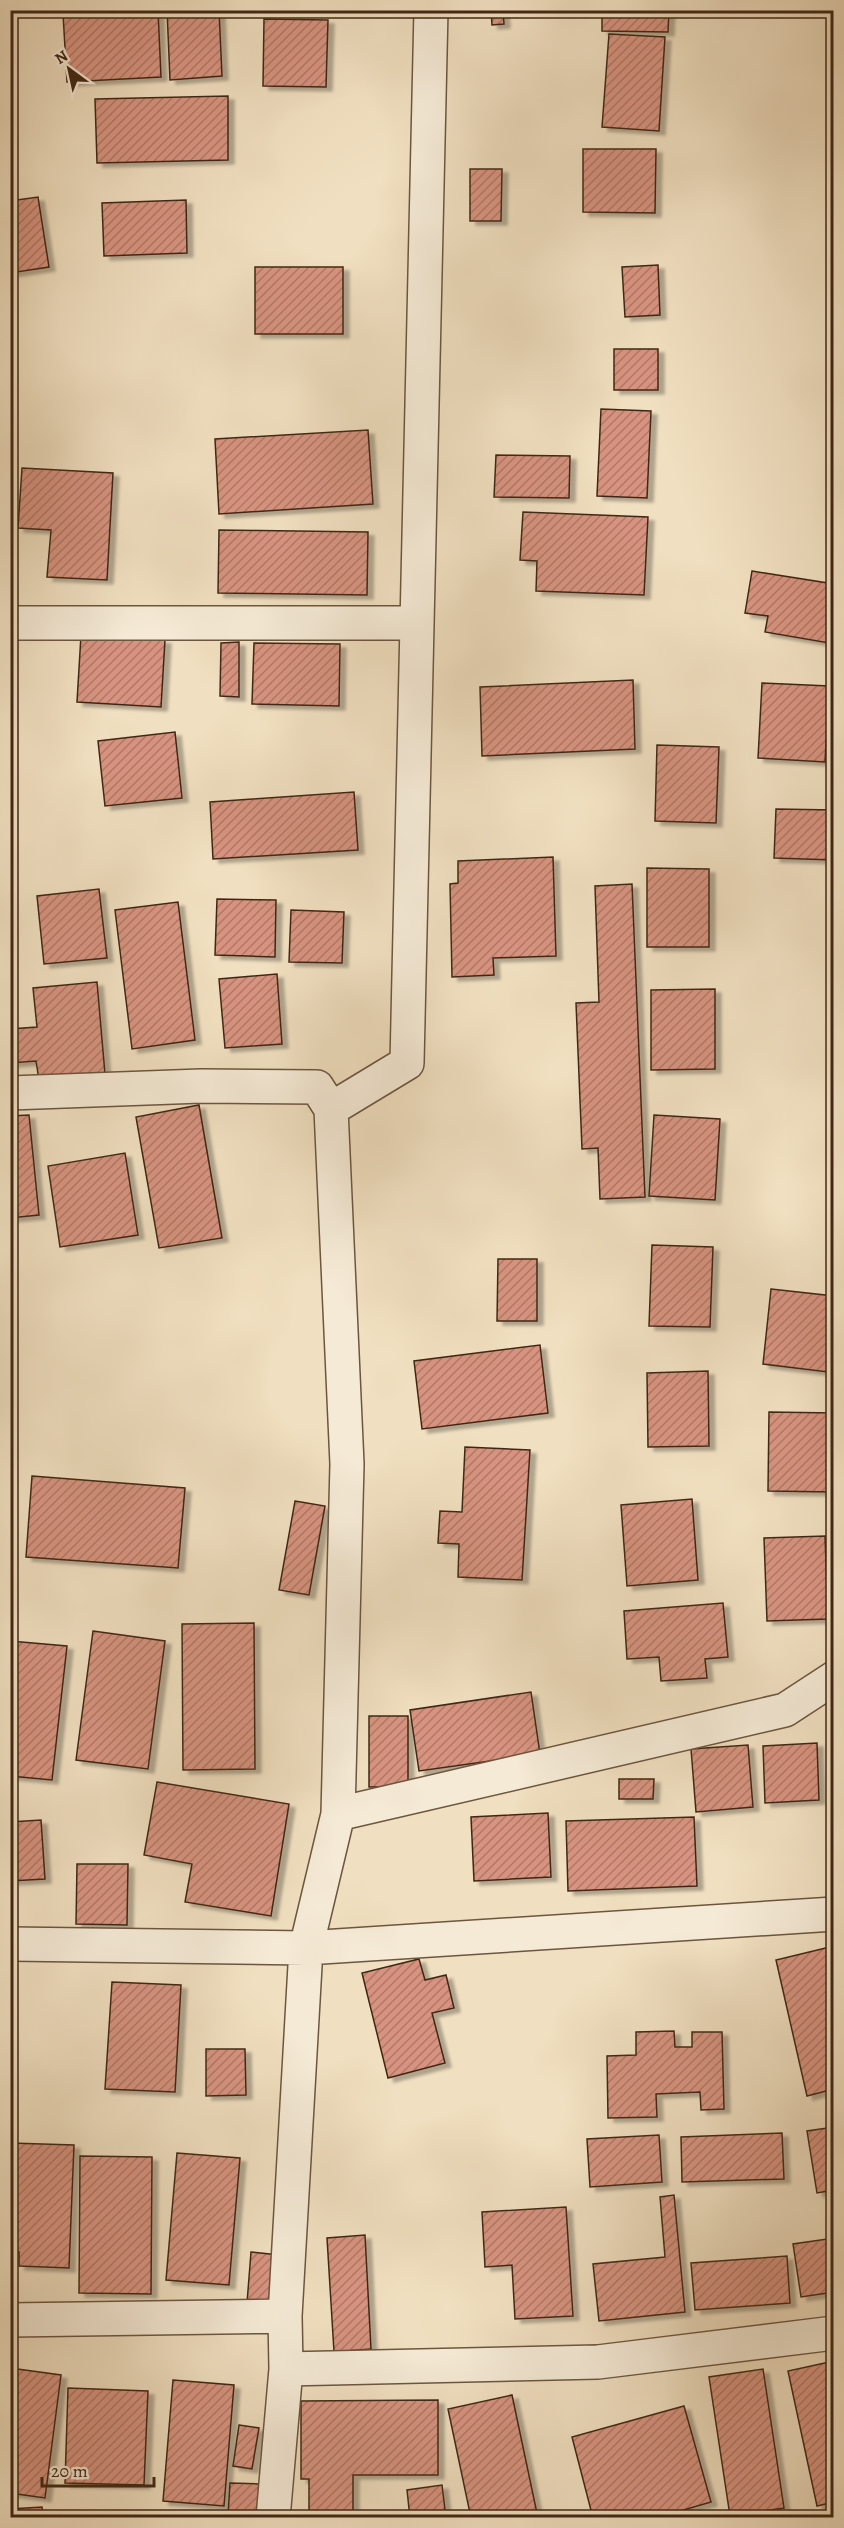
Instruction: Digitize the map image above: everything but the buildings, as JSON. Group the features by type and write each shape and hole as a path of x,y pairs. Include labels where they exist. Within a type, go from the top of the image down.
{"street":[{"path":"331,1109 406,1063 431,10"},
{"path":"10,623 415,624"},
{"path":"10,1093 201,1086 317,1087 331,1109 347,1464 338,1814 306,1948 285,2316 286,2368 273,2517"},
{"path":"338,1814 785,1710 834,1678"},
{"path":"10,1944 306,1948 834,1914"},
{"path":"10,2320 285,2316"},
{"path":"286,2368 597,2362 834,2333"}]}
